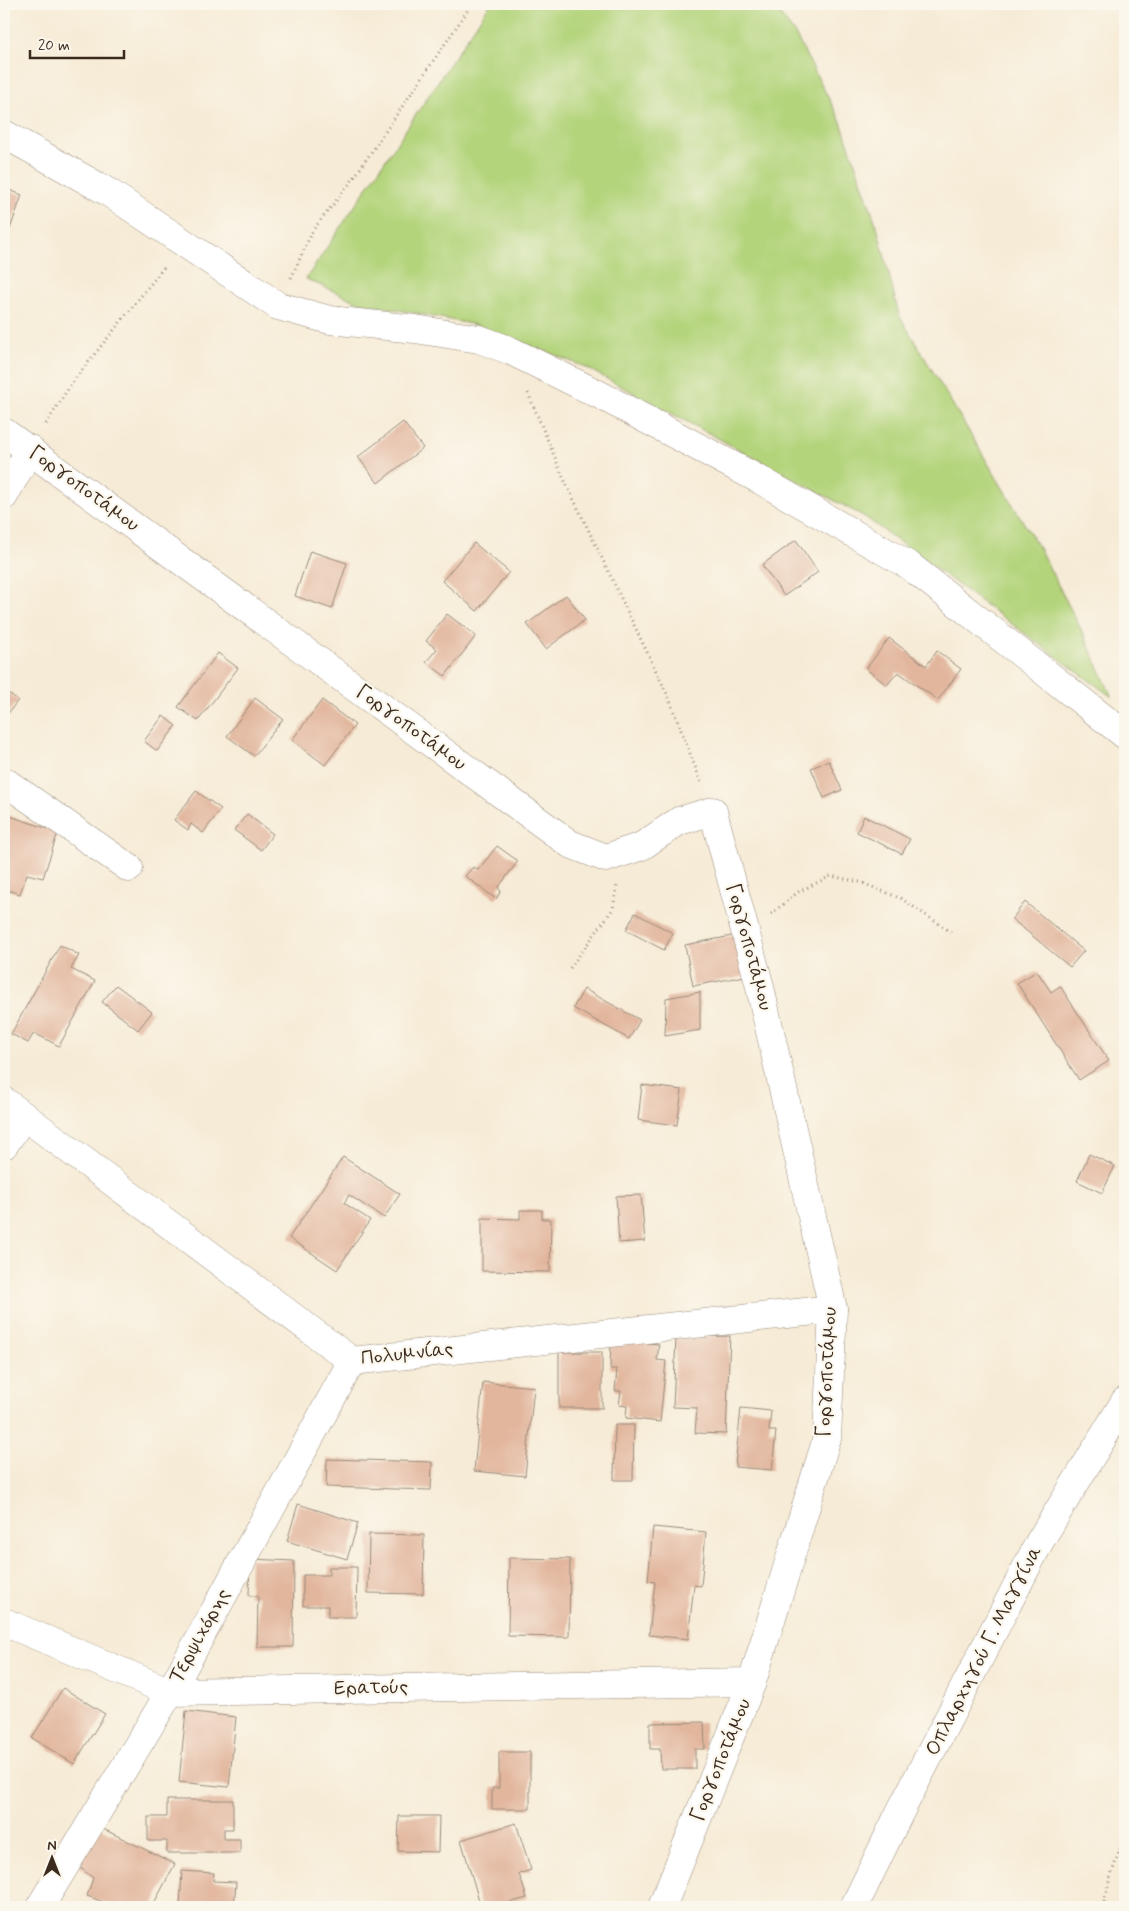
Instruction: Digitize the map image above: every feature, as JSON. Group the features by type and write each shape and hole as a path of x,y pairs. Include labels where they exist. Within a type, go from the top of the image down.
{"street":[{"path":"4,134 108,192 278,306 330,320 416,329 479,339 509,350 602,396 762,481 910,566 1125,735"},
{"name":"Γοργοποτάμου","path":"4,432 570,844 606,858 642,846 679,821 713,811 745,935 760,983 834,1309 827,1438 752,1682 662,1907"},
{"path":"4,496 30,450"},
{"path":"4,781 129,868"},
{"path":"4,1145 14,1108"},
{"name":"Πολυμνίας","path":"14,1108 352,1360 834,1309"},
{"name":"Τερψιχόρης","path":"40,1907 170,1692 352,1360"},
{"name":"Οπλαρχηγού Γ. Μαγγίνα","path":"854,1907 900,1812 1040,1542 1125,1402"},
{"name":"Ερατούς","path":"4,1622 170,1692 752,1682"}],"path":[{"path":"278,306 312,230 350,182 472,4"},
{"path":"30,450 71,384 184,242"},
{"path":"509,350 564,477 668,696 713,811"},
{"path":"570,968 613,909 617,888 617,854"},
{"path":"745,935 798,892 831,876 860,882 902,899 954,934"},
{"path":"1102,1907 1125,1835"}],"green space":[{"path":"490,4 772,4 795,34 841,122 878,230 899,315 1040,550 1084,635 1112,697 865,517 583,366 476,325 358,302 306,279"}],"building":[{"path":"4,188 22,195 4,246"},
{"path":"403,422 423,448 378,483 358,457"},
{"path":"796,540 818,572 784,596 762,565"},
{"path":"474,543 509,572 477,611 442,581"},
{"path":"310,551 347,563 332,609 295,596"},
{"path":"566,595 585,620 546,649 527,624"},
{"path":"447,614 476,636 445,676 426,662 437,649 426,641"},
{"path":"889,638 926,666 937,651 961,669 938,700 898,672 887,685 866,669"},
{"path":"218,653 238,668 198,721 178,707"},
{"path":"4,690 18,700 7,715 4,713"},
{"path":"255,698 283,719 254,756 227,736"},
{"path":"322,700 355,725 325,765 292,740"},
{"path":"163,716 176,726 157,751 144,741"},
{"path":"829,761 842,790 824,798 811,768"},
{"path":"196,791 221,809 203,833 191,824 188,830 174,820"},
{"path":"4,814 58,832 43,878 27,874 20,894 4,889"},
{"path":"247,814 273,834 261,850 234,830"},
{"path":"864,816 910,839 902,854 857,832"},
{"path":"497,846 518,861 498,888 501,891 496,899 465,876 473,867 478,870"},
{"path":"1025,902 1084,951 1070,967 1012,919"},
{"path":"635,913 673,933 664,950 626,930"},
{"path":"737,935 745,976 693,986 685,945"},
{"path":"60,945 79,955 71,969 95,981 59,1046 34,1033 28,1043 11,1034"},
{"path":"1037,971 1051,992 1060,986 1109,1061 1079,1080 1017,983"},
{"path":"116,985 152,1012 138,1030 102,1002"},
{"path":"584,989 640,1020 629,1039 573,1008"},
{"path":"700,992 700,1030 665,1036 666,998"},
{"path":"642,1085 682,1090 677,1125 638,1120"},
{"path":"1089,1154 1115,1166 1102,1193 1077,1181"},
{"path":"343,1157 400,1194 384,1218 349,1195 344,1203 370,1220 337,1270 289,1238"},
{"path":"641,1195 645,1241 619,1243 616,1196"},
{"path":"520,1210 542,1210 542,1219 551,1219 550,1272 482,1271 482,1218 520,1219"},
{"path":"730,1336 726,1434 695,1433 697,1408 673,1407 676,1337"},
{"path":"611,1340 659,1344 657,1360 666,1361 660,1422 626,1418 627,1406 619,1405 621,1391 615,1391 617,1369 610,1369"},
{"path":"559,1352 602,1352 602,1408 559,1408"},
{"path":"483,1382 534,1387 525,1476 474,1471"},
{"path":"741,1408 771,1411 769,1431 776,1431 772,1470 735,1467"},
{"path":"615,1425 634,1425 633,1480 614,1480"},
{"path":"327,1459 432,1462 431,1490 326,1487"},
{"path":"298,1504 358,1523 347,1559 287,1541"},
{"path":"653,1527 706,1532 701,1586 694,1585 688,1639 649,1635 655,1582 648,1581"},
{"path":"369,1534 424,1535 423,1594 368,1593"},
{"path":"509,1558 570,1559 569,1637 508,1636"},
{"path":"250,1559 294,1561 293,1647 257,1647 258,1596 249,1596"},
{"path":"329,1567 357,1567 356,1617 328,1617 328,1606 303,1606 303,1575 329,1575"},
{"path":"63,1688 105,1714 74,1764 32,1738"},
{"path":"186,1711 236,1717 229,1787 179,1782"},
{"path":"704,1722 705,1749 695,1749 695,1769 661,1769 660,1749 650,1749 650,1723"},
{"path":"499,1752 530,1752 530,1809 492,1809 492,1788 499,1788"},
{"path":"167,1800 233,1800 233,1829 224,1829 224,1839 240,1839 240,1853 167,1853 167,1841 148,1841 148,1817 167,1817"},
{"path":"399,1816 439,1816 438,1852 398,1851"},
{"path":"516,1823 531,1870 519,1874 527,1898 494,1907 481,1907 461,1840"},
{"path":"97,1826 175,1864 152,1907 112,1907 112,1905 87,1896 93,1878 78,1866"},
{"path":"182,1871 214,1873 213,1881 236,1882 234,1907 180,1907"}]}
